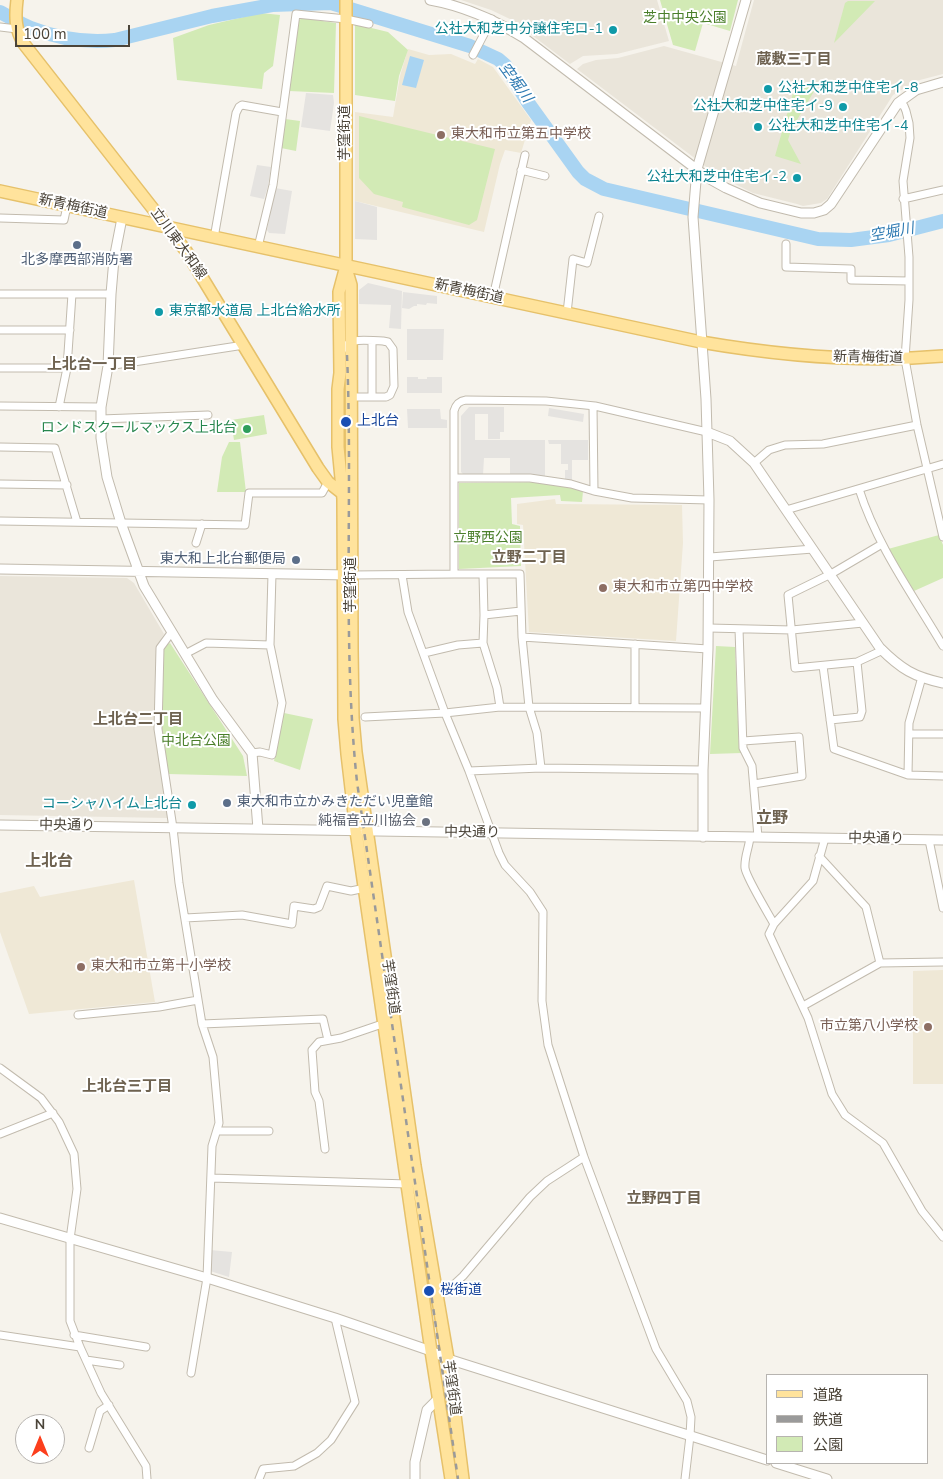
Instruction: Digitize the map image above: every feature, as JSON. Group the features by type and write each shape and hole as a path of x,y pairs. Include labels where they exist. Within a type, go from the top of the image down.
{"main road":[{"name":"立川東大和線","path":"17,0 15,13 19,36 40,66 188,254 328,482 347,492"},
{"name":"芋窪街道","path":"346,0 346,266 351,285 351,397 347,492 347,575 353,718 365,888 451,1479"},
{"name":"新青梅街道","path":"0,191 493,298 747,350 800,356 905,359 943,356"},
{"path":"188,254 200,235"},
{"name":"芋窪街道","path":"346,266 339,292 340,374 338,389 338,447 347,492"},
{"name":"芋窪街道","path":"362,831 412,1148 448,1359 463,1479"}],"street":[{"path":"430,0 468,10 501,24 543,52 708,178 760,203 801,213 814,213 824,210 837,196 898,103 916,90 943,82"},
{"path":"702,837 710,557 707,432 693,223 694,203 697,169 746,0"},
{"path":"258,247 273,185 296,14 346,16 369,24"},
{"path":"473,55 492,19"},
{"path":"0,27 17,29"},
{"path":"898,103 904,106 906,111 910,138 902,181 909,242 905,359 917,425 943,538"},
{"path":"214,238 236,113 239,107 242,105 282,112"},
{"path":"493,298 525,155"},
{"path":"521,170 545,176"},
{"path":"903,199 943,190"},
{"path":"0,218 64,220 67,206"},
{"path":"568,313 573,260 587,263 599,216"},
{"path":"122,218 114,259 108,366 101,407 101,438 107,477 121,523 144,586 213,700 252,753 258,829"},
{"path":"786,244 786,268 851,269 851,280 909,281"},
{"path":"0,294 111,294"},
{"path":"59,407 67,368 72,294"},
{"path":"0,330 70,330"},
{"path":"340,356 344,346 351,341 383,341 392,346 393,349 394,386 390,395 386,397 351,397"},
{"path":"372,341 372,397"},
{"path":"108,366 244,345"},
{"path":"0,368 67,368"},
{"path":"454,574 454,411 456,406 463,400 537,400 593,406 707,432 730,441 754,463 883,650 897,664 915,675 943,683"},
{"path":"0,406 101,407"},
{"path":"593,406 594,490"},
{"path":"101,419 208,415"},
{"path":"754,463 769,450 785,445 823,444 917,425"},
{"path":"0,447 55,448 77,522"},
{"path":"786,510 943,464"},
{"path":"454,478 530,478 551,480 616,496 648,500 709,500"},
{"path":"0,521 245,525 249,493 322,493 328,482"},
{"path":"0,484 67,485"},
{"path":"859,489 866,511 882,544 943,646"},
{"path":"196,543 202,524"},
{"path":"882,544 831,574 788,595 795,668 857,662 883,650"},
{"path":"710,557 813,549"},
{"path":"0,569 347,575 520,574 522,637 529,707 537,733 541,768"},
{"path":"252,753 260,752 272,756 282,704 270,644 272,574"},
{"path":"483,574 483,642 497,688 500,706"},
{"path":"402,575 408,612 499,853 505,865 530,892 543,912 542,1001 548,1045 584,1157 656,1349 687,1401 691,1417 685,1479"},
{"path":"484,615 521,611"},
{"path":"708,628 792,630 863,623"},
{"path":"739,629 742,741 743,748 752,766 754,784 754,837 744,859 745,871 774,924"},
{"path":"171,633 160,648 158,729 179,883 202,1024 213,1057 219,1123 212,1146 207,1278 191,1373"},
{"path":"522,637 708,649"},
{"path":"424,653 458,644 483,642"},
{"path":"185,654 206,643 270,644"},
{"path":"635,644 635,707"},
{"path":"830,720 860,717 862,711 857,662"},
{"path":"823,666 834,749 908,775 943,776"},
{"path":"908,775 909,723 922,678"},
{"path":"365,717 445,713 500,706 706,708"},
{"path":"910,734 943,734"},
{"path":"742,741 799,737 802,776 754,784"},
{"path":"469,771 541,768 703,770"},
{"name":"中央通り","path":"0,826 943,840"},
{"path":"825,838 813,881 774,924 770,934 803,1006 832,1094 845,1115 883,1143 922,1211 943,1237"},
{"path":"928,840 943,908"},
{"path":"820,856 866,907 880,963"},
{"path":"185,918 242,914 292,924 294,906 314,909 320,907 327,886 351,891 365,888"},
{"path":"803,1006 880,963 943,962"},
{"path":"78,1015 159,1007 198,1000"},
{"path":"202,1024 323,1019 328,1040"},
{"path":"325,1149 319,1101 315,1092 312,1050 319,1042 340,1038 385,1023"},
{"path":"0,1068 42,1098 59,1122 74,1154 77,1189 70,1239 70,1321 74,1335 109,1405 146,1466 147,1479"},
{"path":"0,1134 53,1113"},
{"path":"216,1131 269,1131"},
{"path":"436,1294 449,1289 463,1276 536,1191 547,1181 584,1157"},
{"path":"211,1178 408,1184"},
{"path":"0,1218 207,1278 336,1318 431,1351 448,1359 766,1460"},
{"path":"259,1479 263,1469 294,1466 318,1452 331,1440 355,1402 336,1318"},
{"path":"0,1335 80,1347"},
{"path":"74,1335 146,1347"},
{"path":"86,1360 120,1365"},
{"path":"414,1479 415,1462 427,1410 439,1398"},
{"path":"88,1448 100,1411 109,1405"},
{"path":"779,1464 827,1479"}],"shaded area":[{"path":"461,0 657,0 669,41 617,54 583,56 570,64 512,20 491,10"},
{"path":"754,0 943,0 943,74 916,81 893,95 827,199 821,203 803,206 753,193 729,181 709,169 577,69 583,64 596,60 618,58 664,46 736,66"},
{"name":"東大和市立第五中学校","path":"408,49 429,55 451,54 475,64 478,59 493,67 531,120 521,153 505,150 484,232 355,201 355,112 393,117 400,76"},
{"path":"306,93 333,95 334,103 330,131 301,127"},
{"path":"257,165 271,167 264,199 250,196"},
{"path":"275,188 292,191 285,234 269,233 267,230"},
{"path":"355,201 377,207 377,240 355,239"},
{"path":"368,283 402,291 401,329 389,328 391,305 359,304 359,290"},
{"path":"403,292 437,296 437,304 417,304 417,306 409,309 402,308"},
{"path":"407,329 444,329 443,360 407,360"},
{"path":"407,377 427,379 427,377 442,377 442,393 407,393"},
{"path":"469,407 504,407 504,432 500,432 500,439 488,439 488,414 475,414 475,440 545,440 545,476 510,475 510,458 484,458 483,475 464,475 461,472 461,416"},
{"path":"549,408 584,414 583,422 548,416"},
{"path":"407,409 440,409 441,419 447,420 447,428 408,428"},
{"path":"548,440 588,440 588,460 572,460 572,481 565,479 565,470 568,470 568,464 561,464 561,444 549,444"},
{"name":"東大和市立第四中学校","path":"555,499 556,504 682,505 683,543 676,641 529,632 523,525 517,524 517,504"},
{"path":"0,576 127,578 134,583 164,634 157,646 156,656 156,742 168,818 0,815"},
{"name":"東大和市立第十小学校","path":"134,880 155,1002 29,1014 0,932 0,893 34,886 40,897"},
{"name":"市立第八小学校","path":"943,970 943,1084 913,1084 913,971"},
{"path":"210,1250 232,1252 229,1277 210,1271"}],"green space":[{"name":"芝中中央公園","path":"660,0 738,0 730,31 703,23 695,51 673,45"},
{"path":"848,1 875,1 834,43 845,3"},
{"path":"261,13 280,15 273,66 264,73 262,89 177,80 173,38 209,25"},
{"path":"302,18 336,23 334,93 289,91 298,21"},
{"path":"355,24 388,32 408,50 399,76 395,101 355,95"},
{"path":"796,83 816,88 791,130 788,140 801,164 775,156"},
{"path":"359,116 495,149 477,220 469,225 402,207 403,202 374,194 359,178"},
{"path":"285,119 300,121 296,151 281,148"},
{"path":"264,415 267,434 234,440 231,420"},
{"path":"229,442 240,442 246,492 217,492 222,457"},
{"name":"立野西公園","path":"548,482 583,491 582,502 561,501 560,495 511,498 512,524 520,526 521,566 459,569 459,483"},
{"path":"939,535 943,545 943,578 914,591 888,549"},
{"name":"中北台公園","path":"170,643 243,756 247,776 168,774 162,729 163,647"},
{"path":"716,646 735,647 739,748 742,753 710,754"},
{"path":"284,713 313,719 300,770 274,761"}],"water":[{"path":"410,56 424,60 416,88 402,85"}],"waterway":[{"name":"空堀川","path":"0,12 41,32 73,39 104,41 115,40 212,16 272,5 331,3 470,46 498,59 505,65 529,104 578,172 585,179 604,189 818,239 851,240 889,235 943,221"}],"railway":[{"path":"347,355 349,408 350,675 357,782 458,1479"}],"place":[{"name":"公社大和芝中分譲住宅ロ-1","path":"613,30"},
{"name":"公社大和芝中住宅イ-8","path":"768,89"},
{"name":"公社大和芝中住宅イ-9","path":"843,107"},
{"name":"公社大和芝中住宅イ-4","path":"758,127"},
{"name":"東大和市立第五中学校","path":"441,135"},
{"name":"公社大和芝中住宅イ-2","path":"797,178"},
{"name":"北多摩西部消防署","path":"77,245"},
{"name":"東京都水道局 上北台給水所","path":"159,312"},
{"name":"上北台","path":"346,422"},
{"name":"ロンドスクールマックス上北台","path":"247,429"},
{"name":"東大和上北台郵便局","path":"296,560"},
{"name":"東大和市立第四中学校","path":"603,588"},
{"name":"東大和市立かみきただい児童館","path":"227,803"},
{"name":"コーシャハイム上北台","path":"192,805"},
{"name":"純福音立川協会","path":"426,822"},
{"name":"東大和市立第十小学校","path":"81,967"},
{"name":"市立第八小学校","path":"928,1027"},
{"name":"桜街道","path":"429,1291"}],"district":[{"name":"蔵敷三丁目","path":"794,60"},
{"name":"上北台一丁目","path":"92,365"},
{"name":"立野二丁目","path":"529,558"},
{"name":"上北台二丁目","path":"138,720"},
{"name":"立野","path":"772,819"},
{"name":"上北台","path":"49,862"},
{"name":"上北台三丁目","path":"127,1087"},
{"name":"立野四丁目","path":"664,1199"}]}
